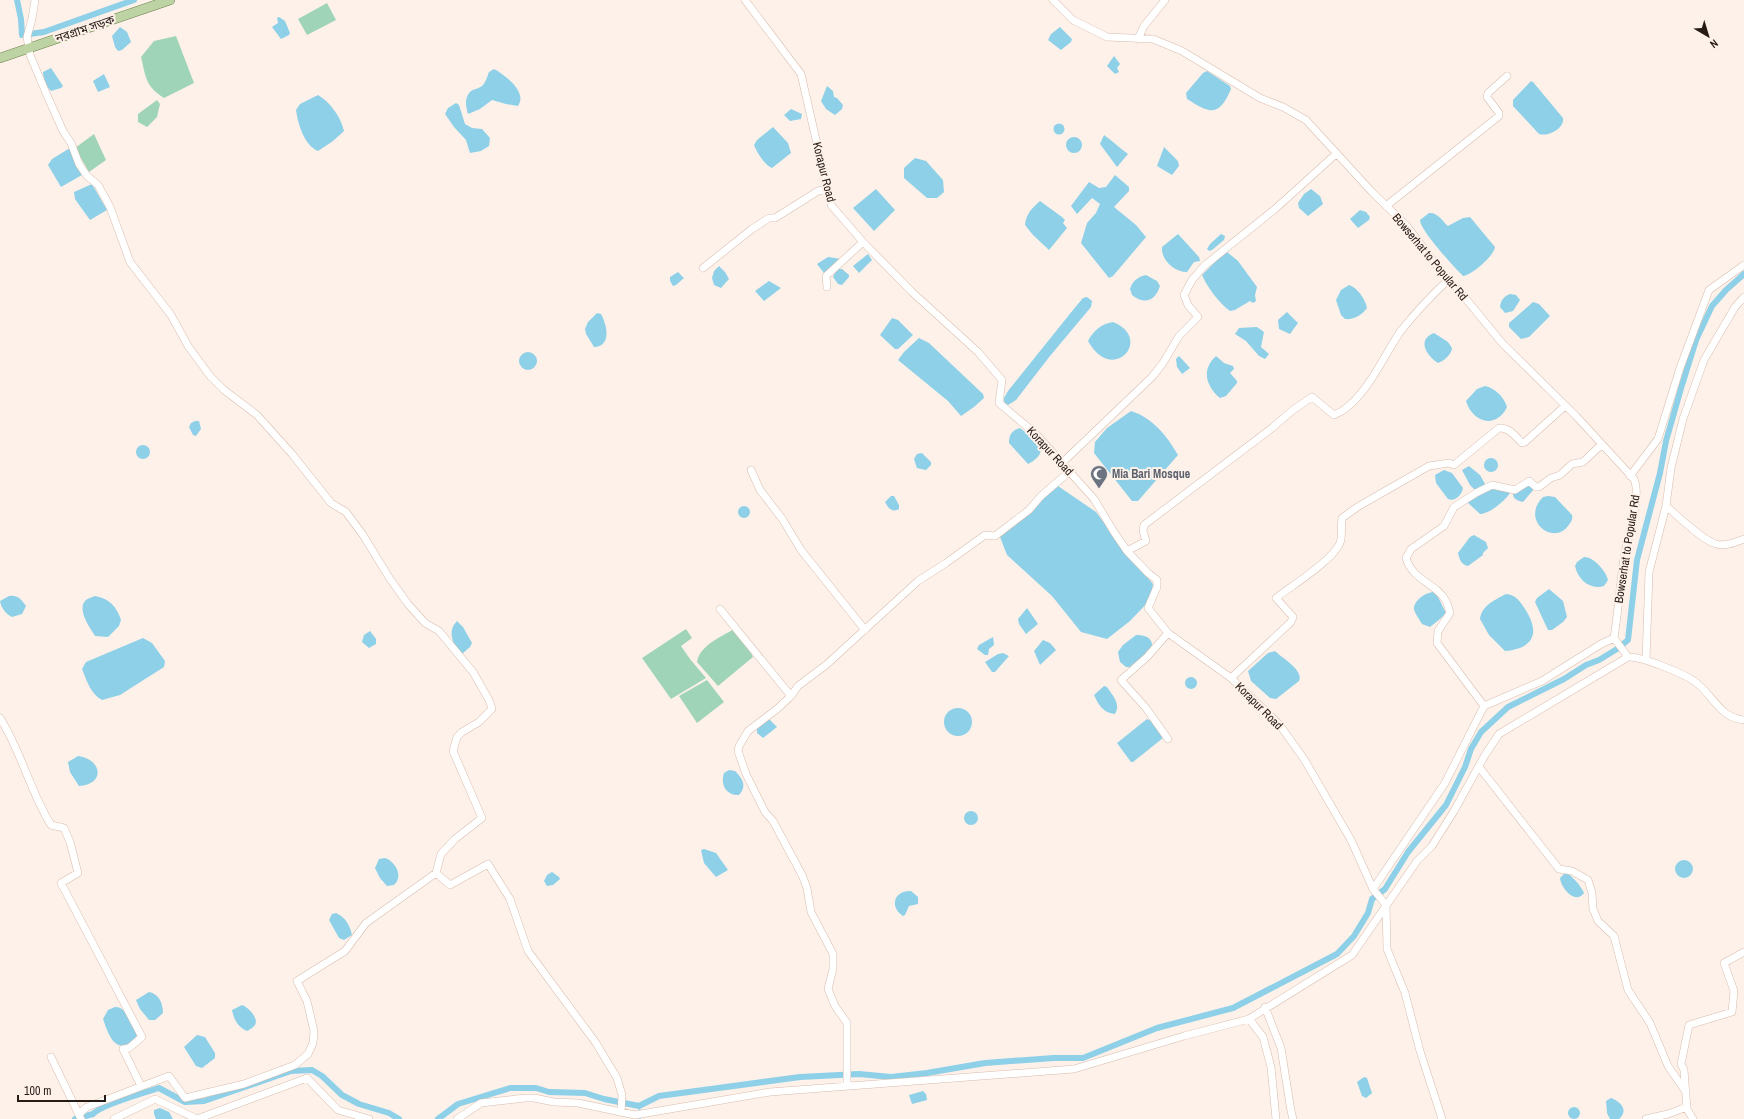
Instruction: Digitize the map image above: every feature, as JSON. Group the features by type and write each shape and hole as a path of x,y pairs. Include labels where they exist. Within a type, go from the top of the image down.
{"main road":[{"name":"নবগ্রাম সড়ক","path":"0,58 170,0"}],"street":[{"path":"35,0 27,37 28,49 46,93 63,131 71,143 79,164 87,176 98,185 110,207 130,262 171,315 194,356 210,376 224,390 257,415 292,454 331,503 346,512 363,535 390,579 408,604 425,623 439,631 473,672 489,700 492,709 479,722 462,732 457,738 453,751 482,818 455,839 441,854 436,873 366,923 345,951 297,981 307,1001 314,1031 313,1043 308,1054 295,1065 244,1084 185,1098 169,1076 87,1107 80,1116 51,1058"},
{"name":"Korapur Road","path":"745,0 801,74 831,205 863,242 912,292 978,352 1002,380 999,403 1037,435 1062,463 1094,499 1127,551 1148,573 1157,580 1157,587 1148,608 1168,633 1231,678 1279,724 1304,759 1351,840 1375,890 1386,905"},
{"name":"Bowserhat to Popular Rd","path":"1053,0 1073,20 1107,37 1153,39 1182,51 1260,98 1283,107 1306,120 1336,154 1406,225 1448,280 1457,288 1502,343 1565,406 1634,480 1636,485 1636,496 1626,547 1614,638"},
{"path":"1138,39 1144,26 1165,0"},
{"path":"1386,206 1499,116 1499,113 1487,97 1488,93 1507,76"},
{"path":"1062,463 1152,377 1163,363 1179,336 1198,317 1188,306 1184,295 1192,280 1204,266 1275,209 1336,154"},
{"path":"703,268 752,229 769,218 775,218 818,191 827,189"},
{"path":"826,286 826,276 863,242"},
{"path":"1630,476 1658,439 1680,368 1709,290 1744,265"},
{"path":"1127,551 1146,541 1143,531 1144,525 1272,428 1292,410 1312,397 1334,415 1341,413 1354,402 1377,371 1388,350 1413,315 1448,280"},
{"path":"1646,660 1648,572 1666,506 1671,468 1683,419 1704,360 1735,307 1744,297"},
{"path":"1231,678 1291,622 1293,616 1276,598 1335,552 1341,540 1340,531 1342,518 1359,506 1429,466 1449,463 1454,465 1499,428 1509,430 1522,443 1525,442 1565,406"},
{"path":"1484,706 1437,643 1438,631 1450,614 1447,602 1441,595 1420,579 1408,565 1406,558 1411,549 1444,526 1454,507 1476,493 1492,485 1515,490 1529,481 1536,487 1539,487 1551,478 1560,475 1572,464 1583,462 1601,445"},
{"path":"751,470 760,490 783,520 801,550 865,630"},
{"path":"847,1082 847,1023 835,1006 828,989 833,968 833,954 811,912 807,888 802,875 773,821 765,812 746,774 738,751 739,746 748,731 791,696 798,686 826,665 918,581 946,563 984,535 995,536 1029,510 1041,496 1069,472"},
{"path":"1666,506 1705,539 1717,545 1744,540"},
{"path":"720,609 791,696"},
{"path":"1168,633 1147,657 1121,680 1146,708 1168,739"},
{"path":"1375,890 1445,783 1484,706 1542,681 1601,644 1614,638 1626,656"},
{"path":"457,1119 481,1103 530,1098 620,1109 635,1115 647,1117 770,1092 847,1082 1074,1069 1184,1036 1249,1019 1265,1007 1352,955 1417,861 1436,840 1499,734 1626,656 1646,660 1694,681 1726,714 1736,720 1744,720"},
{"path":"0,718 10,734 43,812 51,825 64,828 70,842 78,873 61,883 142,1037 129,1048 123,1049 141,1086"},
{"path":"1479,767 1559,869 1572,871 1588,880 1592,893 1593,909 1598,921 1614,936 1628,990 1650,1023 1668,1066 1686,1092"},
{"path":"436,873 450,885 488,864 510,899 528,951 596,1042 617,1078 622,1095 620,1109"},
{"path":"1386,905 1387,949 1405,994 1420,1051 1442,1119"},
{"path":"1693,1119 1687,1107 1684,1070 1681,1064 1689,1025 1732,1012 1734,990 1724,964 1744,952"},
{"path":"1265,1007 1281,1048 1293,1119"},
{"path":"1249,1019 1263,1037 1271,1067 1276,1119"},
{"path":"114,1119 155,1099 197,1119 307,1078 338,1110 369,1119"},
{"path":"1646,1119 1668,1114 1687,1107"}],"green space":[{"path":"327,3 336,20 307,35 298,19"},
{"path":"176,36 194,83 164,98 153,89 147,80 141,57 154,41"},
{"path":"157,100 160,104 157,117 147,127 138,122 138,114"},
{"path":"94,134 106,160 89,172 75,148"},
{"path":"686,629 692,638 681,646 706,678 671,699 642,658"},
{"path":"734,629 753,657 718,686 697,662 702,651 707,646 717,638"},
{"path":"707,680 724,702 697,723 679,696"}],"water":[{"path":"279,17 285,21 290,33 281,39 272,27 278,23 277,18"},
{"path":"120,27 127,32 131,42 122,50 118,51 115,47 112,36"},
{"path":"1060,27 1072,39 1071,42 1061,50 1048,40 1051,34"},
{"path":"1114,56 1120,64 1117,68 1119,72 1115,74 1107,66"},
{"path":"51,68 63,86 51,91 48,88 43,72"},
{"path":"494,69 504,75 518,90 520,101 518,106 492,100 480,109 468,114 466,103 468,94 482,86 489,72"},
{"path":"1207,71 1230,86 1231,89 1227,98 1218,109 1207,110 1187,99 1186,93 1203,73"},
{"path":"104,74 110,87 98,92 93,81"},
{"path":"1531,81 1563,118 1563,122 1559,128 1551,133 1543,135 1539,134 1513,106 1513,100"},
{"path":"827,86 833,91 834,97 837,98 843,105 842,109 835,115 826,109 821,101"},
{"path":"318,95 334,110 343,126 344,131 333,141 318,151 309,144 302,134 296,110 300,104"},
{"path":"456,103 459,105 465,124 472,128 482,129 490,138 489,146 481,151 470,153 466,140 445,114 448,108"},
{"path":"791,109 802,114 801,119 790,121 784,115"},
{"path":"1059,123 1063,125 1065,129 1063,133 1059,135 1055,133 1053,129 1055,125"},
{"path":"773,127 788,143 791,153 772,168 761,158 754,145 757,140"},
{"path":"1104,135 1128,154 1117,167 1100,144"},
{"path":"1074,137 1081,142 1082,145 1077,152 1074,153 1067,148 1066,145 1071,138"},
{"path":"1164,147 1178,161 1179,166 1172,175 1157,166"},
{"path":"70,148 82,175 61,187 48,165 52,159"},
{"path":"915,158 926,161 943,180 944,192 937,198 927,198 904,178 904,168"},
{"path":"1115,175 1129,187 1129,191 1114,207 1136,225 1146,237 1113,276 1109,278 1081,243 1087,223 1096,213 1100,204 1092,198 1077,214 1071,206 1089,182 1099,188 1106,187"},
{"path":"92,184 107,210 90,220 75,199 74,192"},
{"path":"876,189 895,210 874,231 853,208"},
{"path":"1311,189 1320,196 1323,204 1308,216 1299,208 1298,203 1304,194"},
{"path":"1040,201 1065,220 1063,223 1067,228 1049,250 1025,225 1030,212"},
{"path":"1360,210 1366,212 1370,217 1369,220 1358,228 1350,219"},
{"path":"1429,213 1437,215 1448,226 1463,218 1470,217 1495,247 1494,251 1477,269 1463,276 1438,248 1421,225 1420,220"},
{"path":"1178,234 1199,257 1200,261 1194,262 1187,272 1173,268 1166,261 1162,252 1162,247"},
{"path":"1221,234 1225,236 1224,240 1209,251 1207,249 1210,244"},
{"path":"1227,252 1238,261 1257,287 1255,295 1256,301 1253,303 1250,301 1235,310 1230,311 1222,304 1207,285 1202,275 1223,254"},
{"path":"868,254 872,260 859,273 853,266"},
{"path":"828,257 841,259 824,273 817,264"},
{"path":"719,266 729,279 721,288 714,285 712,278 714,271"},
{"path":"837,269 842,269 849,275 842,285 838,284 833,277"},
{"path":"678,272 684,278 673,286 670,281 670,277"},
{"path":"1146,275 1157,281 1160,286 1152,298 1145,301 1132,295 1130,289 1136,279"},
{"path":"769,281 781,288 764,301 755,291"},
{"path":"1349,285 1361,294 1367,308 1363,313 1352,319 1345,319 1341,315 1336,300 1341,290"},
{"path":"1510,294 1516,295 1520,300 1513,311 1505,313 1500,305 1504,297"},
{"path":"1087,297 1092,301 1091,307 1016,400 1008,405 1004,402 1004,398 1008,391 1083,298"},
{"path":"1533,302 1539,304 1550,316 1529,337 1521,339 1509,327 1509,323"},
{"path":"1287,312 1298,323 1290,334 1279,329 1278,320"},
{"path":"597,313 601,314 605,324 606,339 600,346 594,347 586,334 585,329 588,322"},
{"path":"892,318 898,320 913,335 898,349 895,349 880,335"},
{"path":"1113,322 1125,329 1130,338 1130,347 1125,354 1118,359 1108,359 1098,354 1088,341 1098,328"},
{"path":"1257,327 1264,332 1261,347 1269,354 1265,359 1259,356 1246,341 1235,334 1239,328"},
{"path":"1434,333 1448,342 1452,348 1451,353 1443,361 1438,363 1427,352 1424,344 1425,340"},
{"path":"919,338 929,343 983,394 984,398 961,416 948,401 898,360"},
{"path":"524,352 532,352 537,357 535,368 532,370 524,370 519,365 519,357"},
{"path":"1179,356 1190,368 1182,374 1177,367 1176,359"},
{"path":"1216,356 1224,363 1233,366 1234,369 1230,373 1237,381 1226,396 1220,398 1211,388 1207,378 1208,367"},
{"path":"1485,386 1499,394 1507,407 1497,419 1491,421 1479,418 1473,414 1466,401 1477,389"},
{"path":"1131,411 1146,418 1159,428 1178,455 1138,501 1132,501 1094,453 1095,442 1107,428"},
{"path":"199,421 201,429 196,436 193,435 189,427 191,423"},
{"path":"1020,428 1033,438 1041,449 1041,452 1035,460 1028,464 1009,443 1012,433"},
{"path":"143,445 148,447 150,452 148,457 143,459 138,457 136,452 138,447"},
{"path":"922,453 931,462 931,465 926,470 917,468 914,459 917,454"},
{"path":"1488,458 1494,458 1498,462 1498,468 1494,472 1488,472 1484,468 1484,462"},
{"path":"1469,466 1480,475 1485,484 1484,487 1475,490 1470,485 1462,470"},
{"path":"1444,470 1452,473 1463,488 1460,495 1456,499 1448,499 1436,483 1435,475"},
{"path":"1528,483 1534,489 1523,502 1516,500 1513,494"},
{"path":"1058,486 1096,512 1119,543 1153,584 1151,599 1130,621 1107,639 1081,632 1052,596 1007,555 1000,537"},
{"path":"1489,488 1504,490 1510,493 1504,500 1488,512 1480,514 1467,502"},
{"path":"891,496 894,496 899,505 899,509 892,510 886,504 885,502"},
{"path":"1543,497 1555,497 1572,515 1571,522 1562,531 1555,533 1547,532 1541,528 1537,522 1535,514 1537,506"},
{"path":"742,506 746,506 750,512 746,518 742,518 738,514 738,510"},
{"path":"1474,535 1486,542 1488,548 1483,555 1468,566 1461,562 1458,553 1470,537"},
{"path":"1584,557 1592,559 1607,576 1608,580 1604,586 1594,587 1589,585 1579,576 1575,566 1577,562"},
{"path":"1549,589 1563,601 1567,617 1552,630 1548,630 1535,602 1537,598"},
{"path":"1433,592 1437,595 1446,613 1430,627 1422,624 1416,615 1414,606 1420,598"},
{"path":"1506,594 1514,596 1518,599 1532,623 1533,630 1529,642 1524,646 1505,651 1489,635 1480,619 1483,610 1486,607 1493,601"},
{"path":"9,596 19,598 26,606 22,614 12,617 1,606 0,601"},
{"path":"95,596 105,599 112,604 121,620 119,626 108,637 95,636 83,613 83,604 87,599"},
{"path":"1027,608 1038,624 1026,634 1019,624 1018,619"},
{"path":"457,621 463,627 472,643 470,647 462,654 458,653 452,637 452,629"},
{"path":"370,631 376,639 376,644 369,648 362,642 364,635"},
{"path":"1136,635 1147,637 1151,641 1152,647 1130,667 1126,667 1120,662 1118,652 1123,645"},
{"path":"993,637 994,645 989,649 988,655 985,655 977,649 979,645"},
{"path":"143,638 152,643 165,661 164,667 120,695 102,700 89,686 82,669 86,662"},
{"path":"1043,640 1050,643 1056,650 1040,665 1034,651"},
{"path":"1275,651 1292,664 1300,677 1299,681 1276,699 1270,698 1251,681 1248,671 1268,653"},
{"path":"1003,653 1009,656 995,672 992,672 985,662 998,654"},
{"path":"1189,677 1193,677 1197,683 1193,689 1189,689 1185,685 1185,681"},
{"path":"1104,686 1107,687 1116,700 1117,710 1115,714 1104,710 1099,705 1094,695"},
{"path":"958,708 968,712 972,722 968,732 958,736 948,732 944,722 948,712"},
{"path":"769,719 777,727 763,738 757,733 757,727"},
{"path":"1147,719 1151,721 1163,738 1131,762 1117,743"},
{"path":"78,756 86,758 92,762 98,771 94,781 79,786 70,772 68,762"},
{"path":"729,770 735,771 742,780 743,789 739,795 731,794 725,788 723,777 724,773"},
{"path":"971,811 976,813 978,818 976,823 971,825 966,823 964,818 966,813"},
{"path":"704,849 716,853 728,870 716,877 704,863 701,850"},
{"path":"385,858 392,862 397,869 398,877 394,885 387,886 380,878 375,868 379,859"},
{"path":"1684,860 1690,863 1693,869 1690,875 1684,878 1678,875 1675,869 1678,863"},
{"path":"552,872 560,879 553,885 547,886 544,881 547,875"},
{"path":"1566,872 1583,890 1584,893 1580,896 1577,897 1569,894 1563,886 1560,878"},
{"path":"911,891 918,897 918,904 909,906 905,915 903,916 896,908 895,900 901,893"},
{"path":"336,913 344,919 351,931 352,935 344,940 339,938 329,920 332,914"},
{"path":"149,992 158,997 162,1006 163,1013 155,1020 149,1020 140,1009 136,1000"},
{"path":"242,1005 250,1010 256,1019 255,1025 247,1031 237,1023 232,1010"},
{"path":"115,1007 126,1013 137,1035 132,1042 123,1046 115,1043 112,1039 106,1029 103,1019 108,1010"},
{"path":"197,1035 205,1037 215,1053 215,1058 202,1068 196,1066 184,1047"},
{"path":"1364,1077 1367,1078 1372,1093 1366,1098 1362,1096 1357,1082"},
{"path":"923,1091 926,1094 927,1100 912,1104 909,1095"},
{"path":"1611,1098 1621,1104 1624,1109 1622,1116 1619,1119 1610,1119 1607,1113 1606,1101"},
{"path":"1572,1107 1576,1107 1580,1113 1576,1119 1572,1119 1568,1115 1568,1111"},
{"path":"160,1108 169,1112 173,1119 156,1119 154,1110"}],"waterway":[{"path":"17,0 21,19 22,35 44,32 134,0"},
{"path":"438,1119 458,1104 510,1088 536,1088 549,1092 585,1093 604,1099 639,1106 659,1096 800,1077 859,1074 891,1077 927,1073 985,1063 1054,1058 1083,1058 1157,1028 1233,1008 1337,954 1354,936 1368,913 1372,899 1385,889 1408,852 1446,805 1465,767 1471,749 1481,732 1508,707 1564,679 1586,665 1599,660 1628,640 1637,560 1660,473 1666,441 1696,340 1712,306 1726,290 1744,274"},
{"path":"75,1119 93,1114 97,1110 114,1103 159,1088 185,1102 204,1101 291,1071 312,1070 322,1076 342,1095 359,1104 389,1113 399,1119"},
{"path":"639,1106 640,1111"}],"place":[{"name":"Mia Bari Mosque","path":"1099,489"}]}
